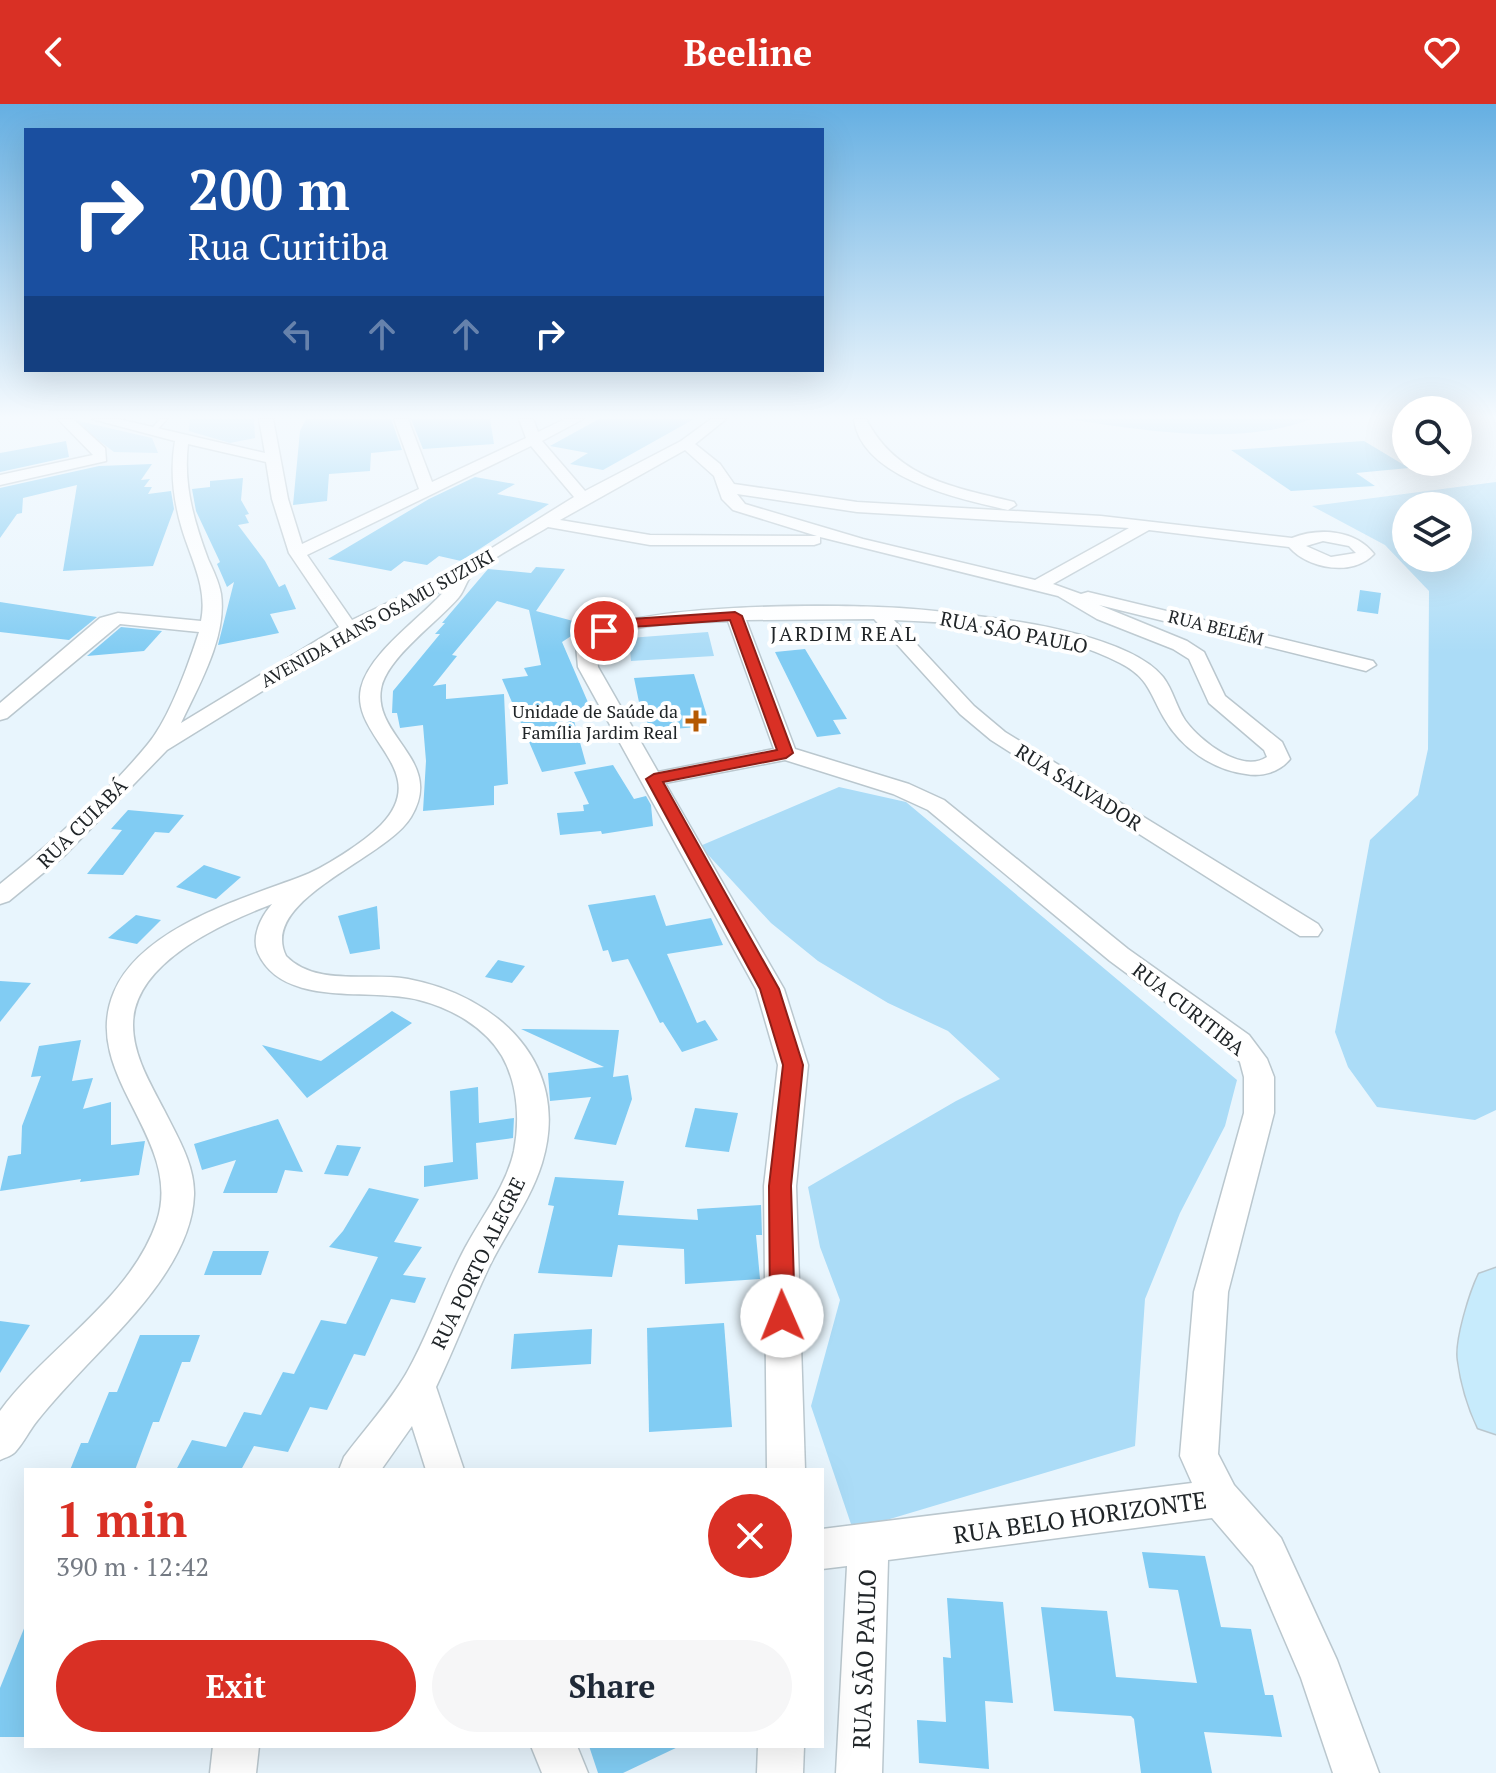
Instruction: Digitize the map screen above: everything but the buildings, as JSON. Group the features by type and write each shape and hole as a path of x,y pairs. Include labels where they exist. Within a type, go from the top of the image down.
{"street":[{"path":"159,745 198,667 213,610 212,593 179,497"},
{"path":"280,497 297,553 349,629"},
{"path":"297,553 416,497"},
{"name":"RUA SÃO PAULO","path":"730,497 739,507 858,543 1064,592 1103,615 1180,645 1197,656 1216,699 1274,747 1279,759 1273,766 1258,770 1239,767 1211,754 1177,724 1154,679 1138,666 1109,651 1009,628 877,612 834,611 631,623 604,631 590,639 584,647 588,667 770,989 793,1065 780,1186 786,1468"},
{"path":"781,497 933,514 1074,519 1296,543"},
{"path":"973,497 1074,519"},
{"name":"AVENIDA HANS OSAMU SUZUKI","path":"159,745 349,629 464,573 583,498"},
{"path":"544,521 650,540 771,538 858,543"},
{"path":"1038,585 1145,526"},
{"name":"RUA PORTO ALEGRE","path":"359,1468 418,1387 475,1263 526,1163 531,1127 530,1088 520,1060 508,1042 477,1013 410,988 300,978 280,967 270,950 268,939 272,925 308,883 370,846 402,815 408,772 403,758 372,715 368,696 371,681 380,667 454,592 464,573"},
{"name":"RUA BELÉM","path":"1064,592 1129,605 1366,665"},
{"name":"RUA SALVADOR","path":"877,612 967,710 998,736 1309,930"},
{"path":"735,616 786,753"},
{"path":"0,714 107,622 118,618 208,627"},
{"name":"RUA CUIABÁ","path":"0,896 57,850 159,745"},
{"name":"RUA CURITIBA","path":"654,779 786,753 901,789 936,805 1119,955 1239,1042 1253,1059 1259,1077 1259,1113 1211,1292 1199,1456 1220,1498"},
{"path":"0,1442 29,1403 151,1267 172,1225 179,1197 179,1172 127,1064 120,1032 120,1012 129,990 145,969 190,931 250,901 308,883"},
{"path":"1496,1288 1482,1357 1496,1411"},
{"path":"418,1387 444,1468"},
{"name":"RUA BELO HORIZONTE","path":"824,1549 1220,1498 1267,1552 1322,1675 1356,1773"},
{"name":"RUA SÃO PAULO","path":"859,1773 868,1545"},
{"path":"233,1773 236,1748"},
{"path":"555,1748 565,1773"},
{"path":"780,1773 781,1748"}],"shaded area":[{"path":"1392,497 1392,552 1385,545 1312,506"},
{"path":"1472,497 1496,497 1496,1110 1475,1120 1377,1107 1348,1067 1335,1032 1370,840 1418,795 1428,749 1429,591 1411,572 1472,572"},
{"path":"708,632 714,656 631,661 629,638"},
{"path":"839,787 906,802 1237,1080 1225,1126 1180,1213 1145,1299 1135,1446 853,1530 811,1406 840,1300 820,1247 808,1187 1000,1079 948,1031 888,1003 818,961 771,923 700,846"}],"place":[{"name":"Unidade de Saúde da Família Jardim Real","path":"696,721"}],"district":[{"name":"JARDIM REAL","path":"844,633"}],"route":[{"path":"604,631 631,623 735,616 786,753 654,779 770,989 793,1065 780,1186 782,1316"}]}
